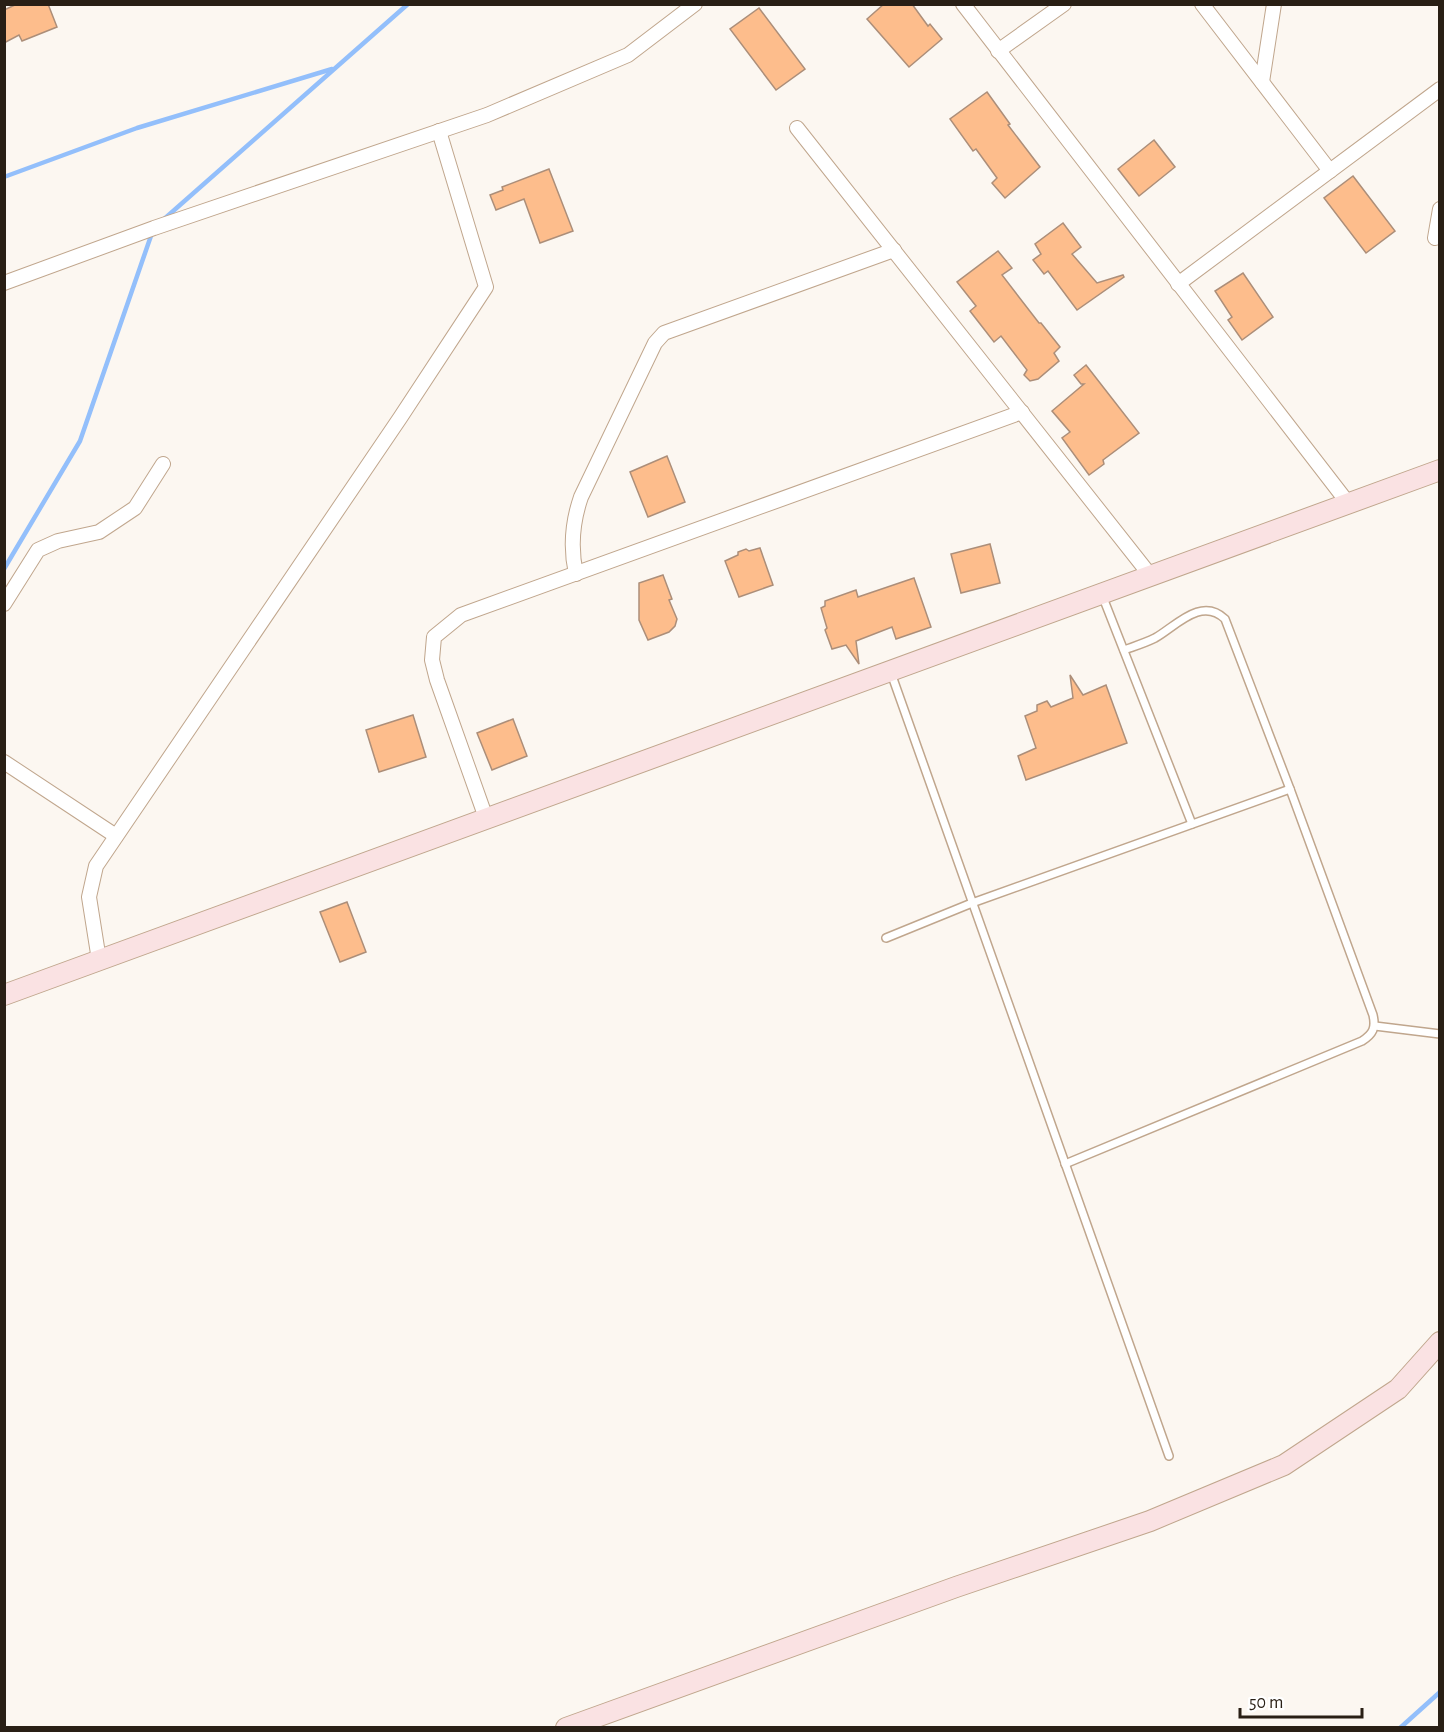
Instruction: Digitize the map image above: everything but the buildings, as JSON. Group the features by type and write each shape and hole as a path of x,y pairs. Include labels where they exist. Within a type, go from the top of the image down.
{"street":[{"path":"4,283 154,228 487,115 628,56 695,4"},
{"path":"963,4 1348,503"},
{"path":"998,51 1064,4"},
{"path":"1202,4 1330,171"},
{"path":"1262,82 1274,4"},
{"path":"1178,284 1440,89"},
{"path":"797,128 1150,575"},
{"path":"99,960 89,897 96,866 400,418 486,287 439,131"},
{"path":"1436,238 1440,209"},
{"path":"576,573 572,555 573,530 581,497 655,343 664,333 894,250"},
{"path":"486,818 432,660 434,637 461,615 1023,412"},
{"path":"4,604 38,550 58,541 99,532 135,508 163,464"},
{"path":"4,994 1440,470"},
{"path":"4,762 116,836"},
{"path":"566,1728 956,1587 1150,1521 1284,1465 1398,1389 1440,1342"}],"lane":[{"path":"1102,593 1192,824"},
{"path":"1065,1164 1362,1041 1371,1036 1376,1026 1290,789 1225,619 1211,611 1196,613 1175,622 1155,638 1125,650"},
{"path":"890,670 1169,1456"},
{"path":"886,938 972,903 1290,789"},
{"path":"1376,1026 1440,1034"}],"waterway":[{"path":"163,220 408,4"},
{"path":"4,177 137,128 332,69"},
{"path":"4,569 80,441 153,230"},
{"path":"1400,1728 1440,1692"}]}
